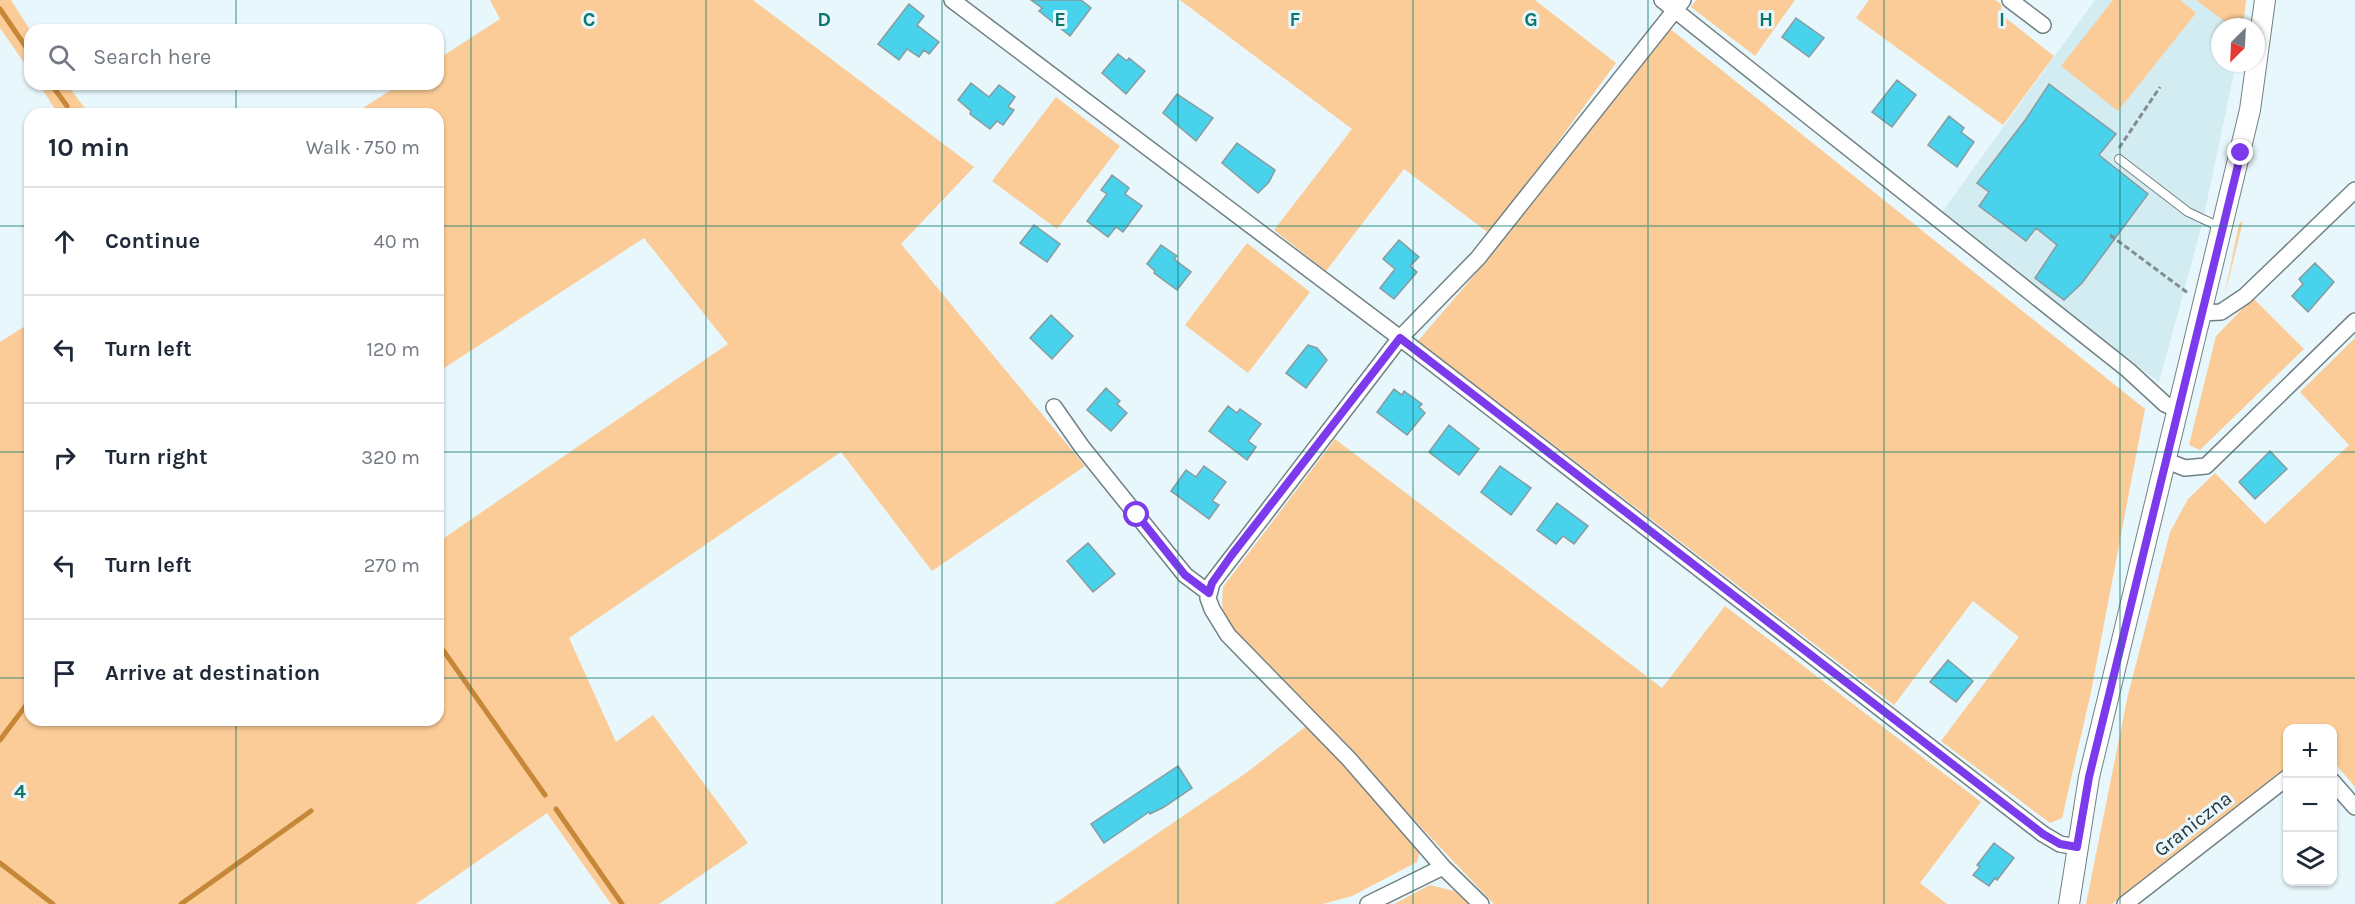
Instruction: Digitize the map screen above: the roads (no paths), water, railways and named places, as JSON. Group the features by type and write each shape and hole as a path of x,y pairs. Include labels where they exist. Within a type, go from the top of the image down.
{"street":[{"path":"952,0 1400,338 2034,828 2060,844 2077,847"},
{"path":"1662,0 1679,5 2128,370 2165,404 2178,410"},
{"path":"2010,0 2043,25"},
{"path":"2069,904 2089,777 2223,228 2256,79 2265,0"},
{"path":"1481,904 1443,867 1349,759 1228,634 1212,609 1209,593 1212,583 1231,556 1400,338 1478,258 1679,5"},
{"path":"2202,313 2221,312 2239,302 2355,190"},
{"path":"2167,461 2185,468 2206,466 2355,321"},
{"path":"1054,407 1082,447 1185,575 1209,593"},
{"name":"Graniczna","path":"2125,904 2287,778"},
{"path":"2337,787 2355,807"},
{"path":"1368,904 1443,867"}],"lane":[{"path":"2119,159 2196,218 2223,228"}],"waterway":[{"path":"0,9 24,44"},
{"path":"55,90 67,106"},
{"path":"444,652 545,795"},
{"path":"0,740 24,708"},
{"path":"556,809 622,904"},
{"path":"181,904 311,811"},
{"path":"0,863 53,904"}]}
